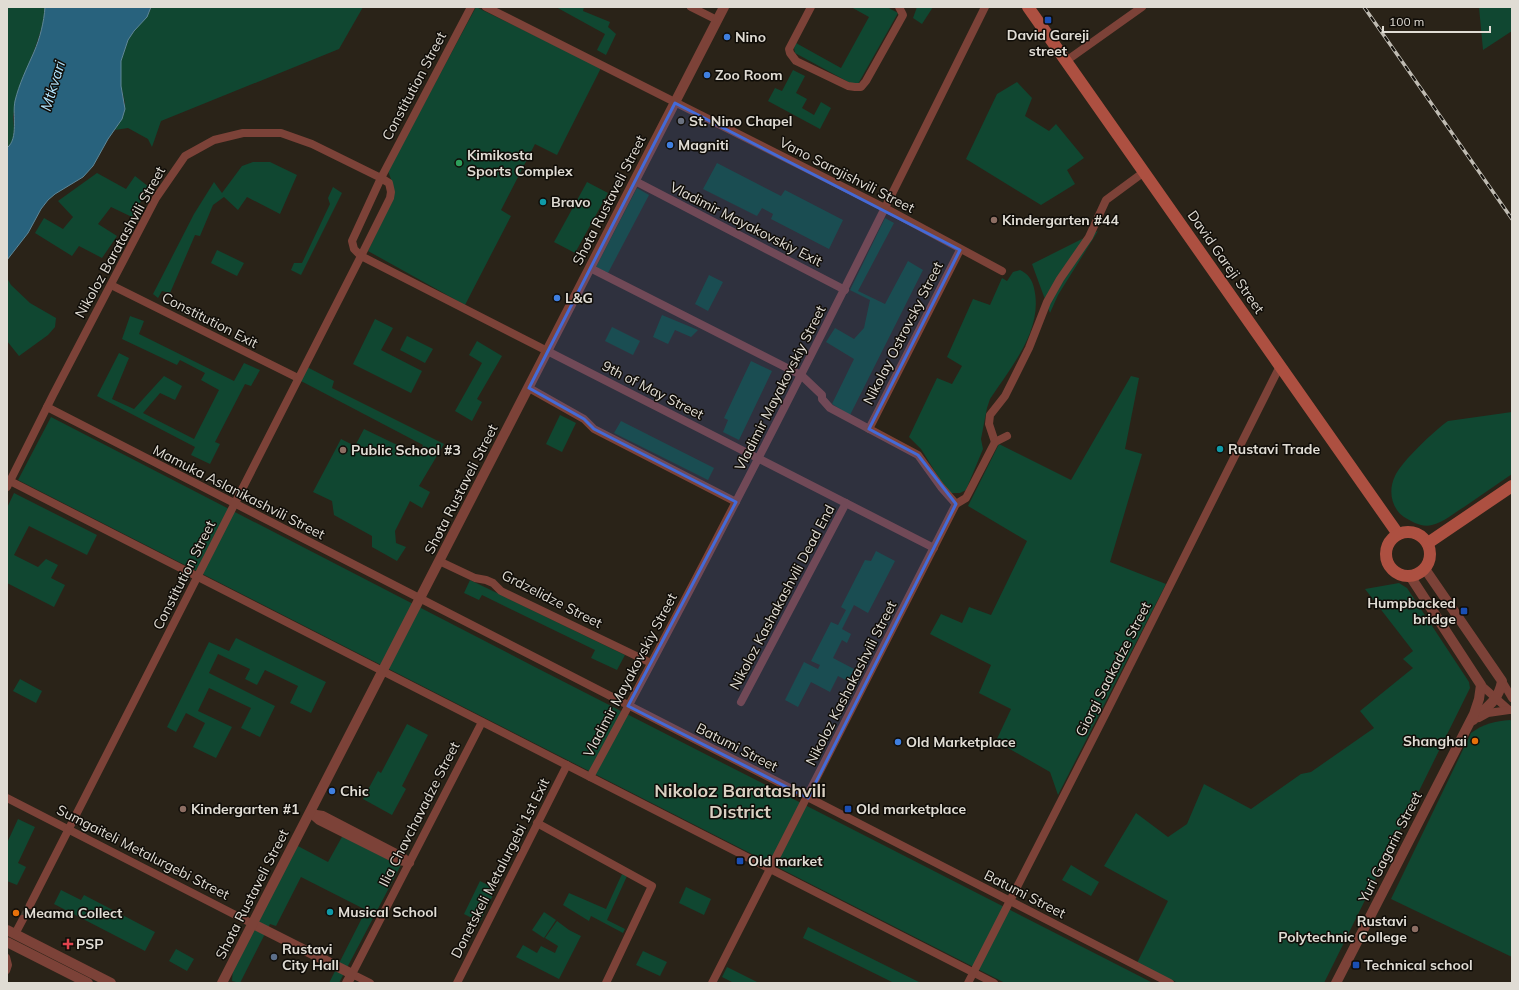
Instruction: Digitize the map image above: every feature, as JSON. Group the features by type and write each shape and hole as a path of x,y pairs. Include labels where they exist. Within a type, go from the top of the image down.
{"main road":[{"name":"David Gareji Street","path":"1028,7 1398,534"},
{"path":"1428,543 1512,486"},
{"path":"1405,532 1417,534 1423,537 1428,543 1430,558 1425,569 1418,574 1403,576 1396,573 1390,567 1386,552 1389,544 1398,534 1405,532"}],"street":[{"name":"Constitution Street","path":"361,256 354,249 352,241 381,178 471,7"},
{"name":"Vano Sarajishvili Street","path":"486,7 885,208 960,250 1002,271"},
{"path":"691,7 718,20"},
{"name":"Shota Rustaveli Street","path":"222,983 724,7"},
{"path":"808,8 789,49 790,53 796,61 848,86 861,87 866,81 903,15 899,7"},
{"name":"Vladimir Mayakovskiy Street","path":"590,777 759,459 845,290 984,7"},
{"path":"1066,61 1142,7"},
{"name":"Nikoloz Baratashvili Street","path":"8,484 156,198 185,156 214,140 243,133 281,133 312,144 381,178"},
{"path":"1008,436 995,442 989,424 990,415 1006,396 1029,348 1047,302 1060,279 1089,237 1106,200 1144,172"},
{"name":"Constitution Street","path":"30,905 390,198 391,192 389,183 381,178"},
{"name":"Vladimir Mayakovskiy Exit","path":"635,181 845,290"},
{"name":"Nikolay Ostrovsky Street","path":"869,429 960,250"},
{"name":"9th of May Street","path":"361,256 934,548"},
{"path":"590,268 801,375 818,390 822,395 822,399 830,408 918,455 941,487 956,504"},
{"name":"Constitution Exit","path":"111,285 298,378"},
{"name":"Giorgi Saakadze Street","path":"968,983 1107,711 1280,366"},
{"path":"528,388 584,419 594,428 736,502"},
{"name":"Mamuka Aslanikashvili Street","path":"47,407 420,599"},
{"name":"Nikoloz Kashakashvili Street","path":"712,983 808,798 956,504 966,498 995,442"},
{"path":"8,484 197,576 994,983"},
{"name":"Nikoloz Kashakashvili Dead End","path":"741,702 846,503"},
{"name":"Grdzelidze Street","path":"439,561 475,578 493,583 501,591 651,663"},
{"path":"1425,569 1500,677 1512,698"},
{"path":"1410,576 1482,685 1511,710"},
{"name":"Batumi Street","path":"420,599 1170,983"},
{"path":"1497,698 1501,689 1500,677"},
{"name":"Yuri Gagarin Street","path":"1336,983 1469,723 1479,699 1482,685"},
{"name":"Yuri Gagarin Street","path":"1469,723 1497,698"},
{"path":"1469,723 1488,713 1511,710"},
{"name":"Ilia Chavchavadze Street","path":"350,979 482,722"},
{"name":"Donetskeli Metalurgebi 1st Exit","path":"457,983 567,765"},
{"name":"Sumgaiteli Metalurgebi Street","path":"7,798 253,924 350,979"},
{"path":"310,813 323,816 361,838 402,856 410,863"},
{"path":"537,823 652,886 606,983"},
{"path":"23,919 11,932 111,983"},
{"path":"8,943 88,983"},
{"path":"7,957 10,966 7,971"},
{"path":"350,979 370,983"}],"highlighted area":[{"path":"675,103 960,250 869,429 918,455 956,504 808,798 628,706 736,502 594,429 584,419 529,388"}],"green space":[{"path":"7,7 45,7 43,24 17,93 13,117 13,141 7,148"},
{"path":"151,7 363,7 339,49 161,121 152,147 148,139 128,128 115,130 124,114 125,103 121,86 121,61 128,40 150,11"},
{"name":"Kimikosta Sports Complex","path":"476,7 601,68 557,155 535,144 501,210 511,216 465,305 368,251 394,196 392,182 388,171"},
{"path":"556,7 584,7 583,11 610,22 608,27 616,34 606,55 597,50 605,34"},
{"path":"851,7 887,7 898,13 858,84 852,84 795,53 794,48 796,43 841,68 869,17"},
{"path":"917,7 933,7 922,24 913,18"},
{"path":"1479,7 1512,7 1512,31 1483,50"},
{"path":"793,70 805,76 796,93 807,99 802,108 814,115 821,102 831,108 820,129 768,101 775,88 782,91"},
{"path":"1017,82 1032,98 1025,116 1049,131 1056,124 1084,158 1067,170 1075,184 1041,205 966,159 997,94"},
{"path":"253,162 270,162 297,175 280,214 247,197 238,210 224,197 213,205 200,236 195,235 170,293 162,291 158,298 153,294 194,214 214,182 222,193 242,166"},
{"path":"717,163 781,196 785,190 843,220 829,249 771,219 773,214 762,208 757,216 703,189"},
{"path":"97,173 126,189 135,176 149,187 132,217 111,207 98,224 117,236 102,258 79,246 72,256 35,233 44,218 63,229 73,217 58,201"},
{"path":"587,182 608,193 575,253 554,242"},
{"path":"333,187 342,193 301,275 291,270 294,263 302,263 330,204 328,198"},
{"path":"637,188 649,195 608,273 596,267"},
{"path":"885,218 894,223 858,291 885,304 908,261 923,270 850,415 832,404 854,359 826,342 835,328 854,339 864,328 870,300 850,290"},
{"path":"1098,231 1058,295 1050,313 1032,264"},
{"path":"217,250 244,263 237,276 211,263"},
{"path":"1020,270 1029,277 1034,288 1036,303 1030,333 1016,361 990,399 981,439 983,449 966,490 960,493 950,493 921,449 909,437 937,378 952,384 962,366 947,357 973,299 990,305 1002,278 1007,281 1013,272"},
{"path":"709,275 723,282 708,311 695,304"},
{"path":"7,278 11,285 30,303 56,318 55,327 48,335 19,356 7,341"},
{"path":"662,315 698,330 691,337 675,330 668,344 653,337"},
{"path":"130,316 144,321 139,334 234,381 244,363 260,370 251,386 245,384 215,442 220,444 210,464 191,455 195,447 97,396 119,353 129,358 112,399 134,409 164,376 182,386 175,400 160,393 143,413 194,439 219,390 201,380 205,373 180,360 177,365 122,339"},
{"path":"375,319 393,328 381,350 422,371 411,393 353,364"},
{"path":"612,327 640,341 633,355 605,341"},
{"path":"407,336 433,349 425,363 400,350"},
{"path":"477,341 502,356 477,399 482,402 472,421 455,411 482,363 469,355"},
{"path":"751,361 772,371 739,440 723,432 728,420 724,418"},
{"path":"307,367 334,381 332,388 444,444 419,486 430,492 422,508 410,501 395,531 396,543 406,547 397,561 372,547 372,536 334,515 332,501 313,492 341,439 355,446 364,429 418,455 423,445 301,381"},
{"path":"1131,376 1139,378 1125,449 1142,454 1110,562 1166,584 1058,795 1050,772 996,741 1011,709 979,693 991,665 930,634 941,614 962,623 969,607 991,615 1027,541 968,506 999,444 1071,480"},
{"path":"1512,412 1512,474 1449,517 1436,524 1425,526 1410,521 1396,509 1391,493 1395,476 1404,462 1448,421"},
{"path":"560,415 576,423 562,452 546,444"},
{"path":"51,417 533,666 1153,983 1005,983 18,480"},
{"path":"621,421 714,468 708,480 614,433"},
{"path":"14,493 97,535 87,555 29,526 14,555 38,567 46,559 58,565 51,578 65,585 54,607 7,583 7,508"},
{"path":"876,551 895,561 868,613 854,605 842,629 851,634 847,643 842,640 833,658 854,669 848,681 838,676 830,692 811,682 798,707 785,700 804,662 818,669 820,665 811,661 831,622 838,625 846,610 841,607 865,560 871,561"},
{"path":"470,580 625,655 617,670 591,658 595,650 482,595 479,600 464,593"},
{"path":"1399,583 1407,588 1469,682 1470,688 1324,983 1178,983 1137,963 1168,901 1104,866 1136,813 1168,837 1187,824 1204,784 1251,809 1301,774 1311,772 1374,728 1360,711 1413,668 1403,659 1413,651 1365,589"},
{"path":"236,638 326,682 311,713 290,703 298,686 265,670 257,685 245,679 250,669 218,654 209,673 275,706 260,737 241,728 251,708 209,688 198,711 232,727 216,758 193,747 205,723 186,713 176,732 167,727 209,642 229,651"},
{"path":"20,679 42,691 36,703 13,691"},
{"path":"1510,720 1512,721 1512,957 1391,899 1471,733 1480,727 1489,724"},
{"path":"407,724 428,735 402,786 406,789 392,815 363,799 378,771 381,773"},
{"path":"18,819 35,827 18,863 26,867 17,885 7,881 7,843"},
{"path":"343,835 401,865 339,983 329,983 366,910 301,877 276,926 270,924 240,983 232,981 233,967 296,845 328,862"},
{"path":"1071,865 1099,882 1091,896 1062,880"},
{"path":"622,874 627,876 607,920 625,929 623,933 591,916 589,921 563,905 569,893 606,909"},
{"path":"480,881 496,889 480,922 464,914"},
{"path":"686,887 711,899 704,915 679,903"},
{"path":"61,890 81,900 84,895 155,932 145,951 54,904"},
{"path":"544,912 556,920 544,938 532,930"},
{"path":"557,921 569,930 581,936 559,979 516,957 523,945 537,953 541,946 555,953 558,946 545,938"},
{"path":"808,927 921,983 894,983 803,938"},
{"path":"176,949 194,959 187,971 169,961"},
{"path":"643,951 667,962 660,976 636,965"},
{"path":"727,967 759,983 734,983 722,977"}],"water":[{"name":"Mtkvari","path":"45,7 151,7 147,17 128,40 121,61 121,86 125,109 122,119 108,139 93,166 83,177 48,200 41,209 28,233 7,260 7,148 13,139 15,101 23,76 38,41 43,24"}],"tunnel":[{"path":"23,919 30,905"}],"railway":[{"path":"1364,7 1512,219"}],"place":[{"name":"David Gareji street","path":"1048,20"},
{"name":"Nino","path":"727,37"},
{"name":"Zoo Room","path":"707,75"},
{"name":"St. Nino Chapel","path":"681,121"},
{"name":"Magniti","path":"670,145"},
{"name":"Kimikosta Sports Complex","path":"459,163"},
{"name":"Bravo","path":"543,202"},
{"name":"Kindergarten #44","path":"994,220"},
{"name":"L&G","path":"557,298"},
{"name":"Rustavi Trade","path":"1220,449"},
{"name":"Public School #3","path":"343,450"},
{"name":"Humpbacked bridge","path":"1464,611"},
{"name":"Shanghai","path":"1475,741"},
{"name":"Old Marketplace","path":"898,742"},
{"name":"Chic","path":"332,791"},
{"name":"Kindergarten #1","path":"183,809"},
{"name":"Old marketplace","path":"848,809"},
{"name":"Old market","path":"740,861"},
{"name":"Musical School","path":"330,912"},
{"name":"Meama Collect","path":"16,913"},
{"name":"Rustavi Polytechnic College","path":"1415,929"},
{"name":"PSP","path":"68,944"},
{"name":"Rustavi City Hall","path":"274,957"},
{"name":"Technical school","path":"1356,965"}],"district":[{"name":"Nikoloz Baratashvili District","path":"740,801"}]}
